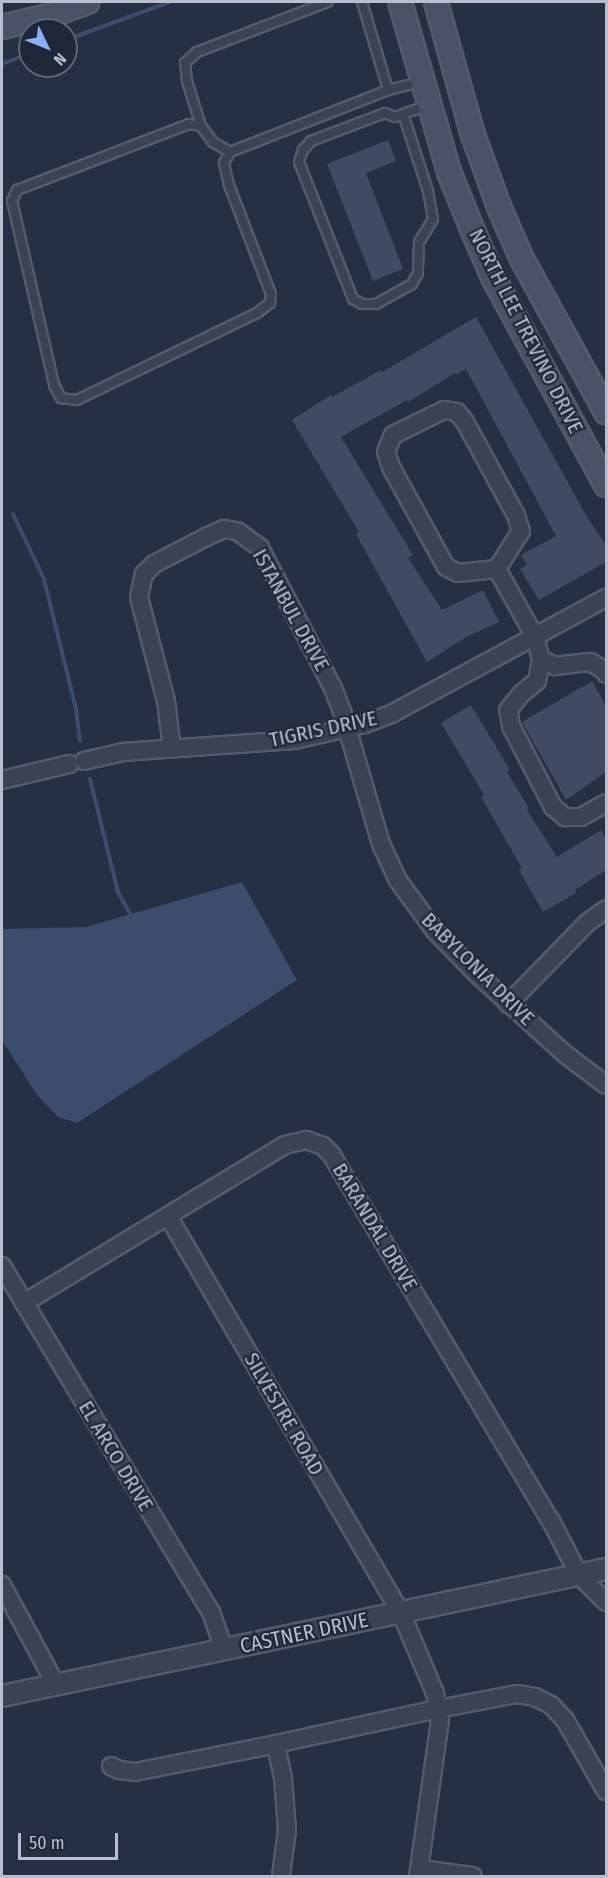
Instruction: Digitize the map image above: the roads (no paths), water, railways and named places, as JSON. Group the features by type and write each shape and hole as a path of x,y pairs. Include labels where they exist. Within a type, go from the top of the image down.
{"main road":[{"path":"2,27 52,15 88,2"},
{"name":"NORTH LEE TREVINO DRIVE","path":"400,2 449,172 493,277 606,485"},
{"name":"NORTH LEE TREVINO DRIVE","path":"436,2 473,135 500,209 522,259 606,412"}],"street":[{"path":"444,410 457,412 465,422 516,515 522,531 497,569 458,573 446,567 391,467 386,452 393,435 444,410"},
{"name":"ISTANBUL DRIVE","path":"172,749 166,701 139,597 144,574 154,564 224,529 248,536 260,548 333,688 347,728"},
{"path":"497,569 535,637 541,659 537,681 522,693 508,710 511,726 554,807 565,817 581,817 606,803"},
{"name":"TIGRIS DRIVE","path":"2,780 122,752 295,740 347,728 393,713 606,598"},
{"path":"541,659 555,666 590,662 604,670 606,674"},
{"name":"BABYLONIA DRIVE","path":"347,728 381,844 397,879 435,931 508,1004 606,1084"},
{"path":"508,1004 587,923 606,909"},
{"name":"BARANDAL DRIVE","path":"24,1303 285,1145 306,1140 323,1146 331,1154 545,1511 579,1575 606,1602"},
{"name":"SILVESTRE ROAD","path":"168,1216 401,1613 435,1694 440,1720 419,1873"},
{"name":"EL ARCO DRIVE","path":"2,1266 211,1612 224,1649"},
{"name":"CASTNER DRIVE","path":"2,1696 55,1683 606,1569"},
{"path":"2,1585 55,1683"},
{"path":"111,1766 135,1772 518,1694 535,1696 551,1705 564,1720 606,1791"},
{"path":"276,1744 283,1778 287,1830 281,1876"},
{"path":"419,1873 473,1876"}],"lane":[{"path":"230,152 213,142 201,126 187,81 185,63 197,52 328,2"},
{"path":"362,2 388,90"},
{"path":"201,126 189,124 17,190 12,201 54,385 61,398 77,400 257,313 270,303 271,294 229,185 224,163 230,152 388,90 422,82"},
{"path":"403,114 428,191 433,219 419,242 418,273 412,284 375,304 362,304 353,299 299,162 303,150 311,141 385,113 395,117 403,114 429,105"}],"water":[{"path":"242,882 297,980 77,1123 58,1117 37,1095 2,1040 2,929 86,927"}],"waterway":[{"path":"78,36 170,2"},
{"path":"2,64 18,58"},
{"path":"13,514 44,579 76,709 80,741"},
{"path":"90,779 118,892 133,919"}]}
